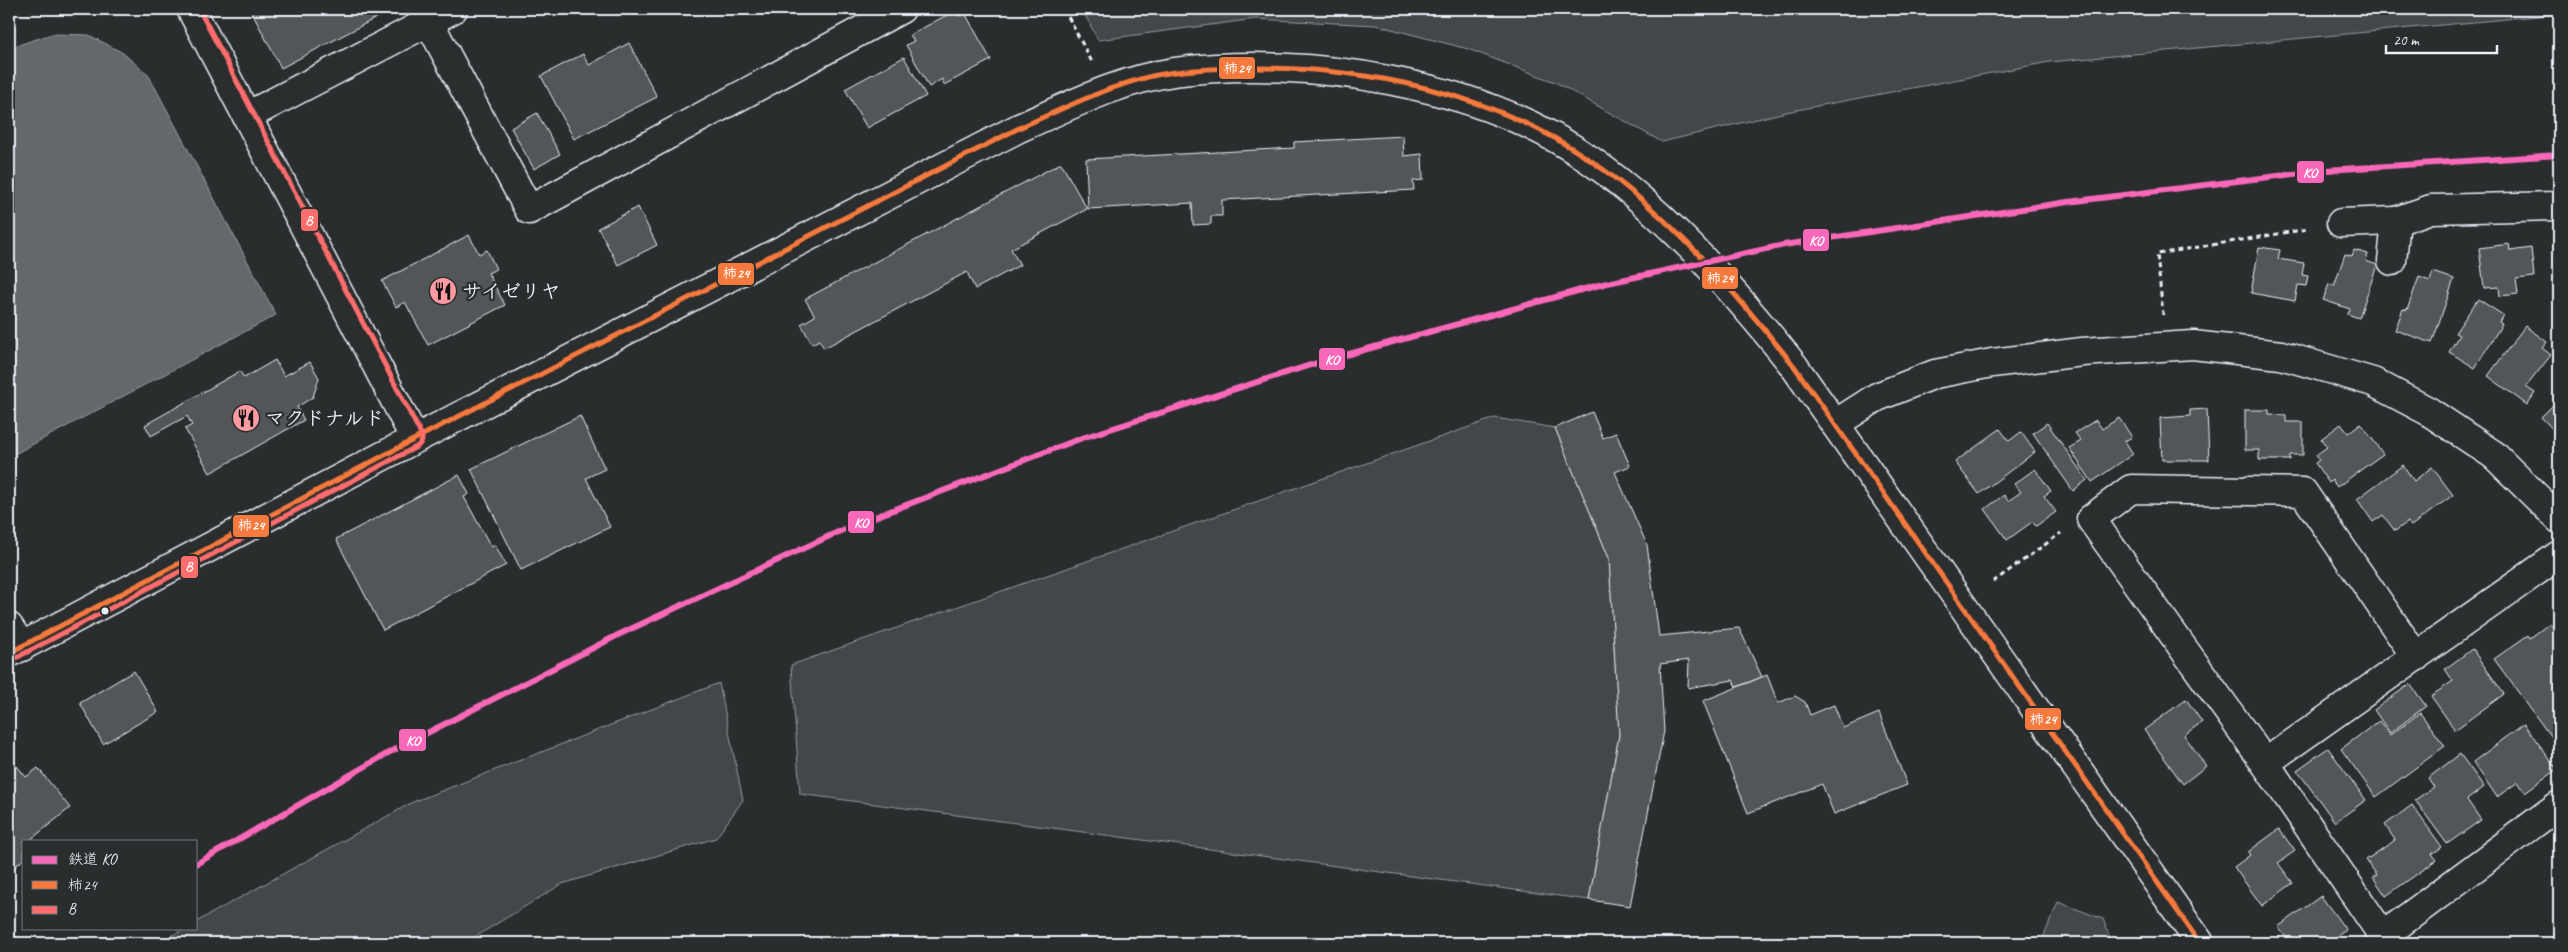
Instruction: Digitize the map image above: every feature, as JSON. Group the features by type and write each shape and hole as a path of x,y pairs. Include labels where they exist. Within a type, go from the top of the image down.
{"street":[{"path":"192,9 415,439"},
{"path":"247,116 435,13 529,210 901,9"},
{"path":"13,642 415,439 1019,128 1106,89 1173,72 1278,66 1365,75 1451,95 1530,124 1590,159 1643,201 1696,252 1744,304 1835,424 2200,943"},
{"path":"2341,224 2396,221 2431,209 2559,206"},
{"path":"2392,260 2396,221"},
{"path":"1835,424 1877,397 1935,374 1992,363 2082,352 2193,345 2281,356 2373,382 2428,411 2494,455 2559,519"},
{"path":"2416,657 2303,492 2131,489 2091,519 2265,763 2383,936 2559,805"},
{"path":"2265,763 2559,555"}],"path":[{"path":"1064,9 1106,89"},
{"path":"2166,347 2157,254 2341,224"},
{"path":"1993,582 2067,529 2091,519"}],"shaded area":[{"path":"1082,9 2559,9 2559,14 2049,62 1786,112 1662,142 1555,82 1468,49 1376,25 1255,19 1098,40"},
{"path":"52,34 89,35 123,53 149,76 276,315 9,457 9,48"},
{"path":"1495,418 1555,428 1609,558 1619,735 1589,900 800,794 791,665"},
{"path":"719,683 743,800 716,838 562,884 465,943 158,943 182,930 198,930 198,921 413,802"},
{"path":"2058,902 2103,919 2112,943 2041,943"}],"building":[{"path":"250,9 393,9 281,68"},
{"path":"956,10 959,16 965,13 991,60 944,85 942,79 929,87 906,45 914,41 910,35"},
{"path":"629,43 657,97 574,139 541,76 583,54 589,65"},
{"path":"904,57 926,96 867,128 845,89"},
{"path":"537,113 560,154 534,169 511,128"},
{"path":"1403,136 1404,156 1422,154 1423,180 1413,181 1414,190 1222,200 1222,216 1211,216 1211,224 1193,225 1192,203 1088,209 1086,159 1294,148 1294,142"},
{"path":"1061,163 1087,209 1011,249 1020,265 975,289 967,272 824,348 819,340 812,344 801,324 815,316 805,299"},
{"path":"638,207 657,245 618,265 598,228"},
{"name":"サイゼリヤ","path":"469,235 479,254 487,250 496,269 488,273 505,305 428,345 405,302 396,307 382,281"},
{"path":"2509,244 2510,251 2531,248 2534,277 2516,279 2518,294 2500,296 2499,287 2484,288 2479,248"},
{"path":"2259,247 2280,250 2278,259 2304,263 2302,275 2308,276 2306,286 2298,285 2295,301 2251,293"},
{"path":"2354,250 2368,254 2366,261 2377,265 2359,318 2347,314 2350,309 2323,300 2329,284 2334,286 2345,254 2352,256"},
{"path":"2433,272 2454,279 2432,343 2395,330 2403,309 2407,310 2419,277 2430,281"},
{"path":"2478,299 2503,315 2499,322 2502,324 2475,368 2449,352 2459,335 2455,333"},
{"path":"2525,326 2547,342 2542,348 2551,355 2526,387 2535,393 2527,405 2488,376"},
{"name":"マクドナルド","path":"275,360 284,376 310,362 319,378 313,397 297,407 304,420 210,473 185,429 192,425 187,416 151,436 145,425 240,371 244,378"},
{"path":"2559,399 2559,436 2541,417"},
{"path":"2207,409 2209,460 2162,460 2160,418 2190,416 2190,410"},
{"path":"2245,410 2269,410 2269,414 2286,415 2286,422 2303,422 2303,455 2290,455 2290,460 2259,460 2259,450 2245,450"},
{"path":"1592,412 1603,438 1616,433 1630,466 1615,472 1647,545 1659,636 1739,628 1762,677 1736,687 1733,680 1688,688 1689,660 1660,664 1664,731 1630,906 1589,900 1619,735 1609,558 1555,428"},
{"path":"580,416 605,469 586,478 610,527 521,570 471,469"},
{"path":"2119,418 2132,437 2125,441 2133,454 2092,482 2069,448 2081,441 2075,433 2096,420 2102,429"},
{"path":"2047,423 2087,480 2073,491 2033,433"},
{"path":"2361,423 2383,454 2337,487 2332,480 2329,483 2315,463 2319,460 2316,455 2327,447 2321,439 2341,424 2348,433"},
{"path":"2000,429 2009,441 2021,432 2035,452 1979,494 1955,462"},
{"path":"2403,465 2414,481 2432,467 2453,495 2411,526 2408,522 2395,531 2383,515 2373,522 2357,499"},
{"path":"2035,469 2051,491 2044,496 2056,512 2036,526 2032,522 2007,540 1985,509 2004,495 2008,501 2021,492 2014,484"},
{"path":"459,475 469,494 464,497 491,547 495,545 506,565 383,630 336,539"},
{"path":"2550,623 2559,636 2559,748 2494,659 2528,635 2530,638"},
{"path":"2472,649 2504,694 2455,730 2431,696 2453,681 2445,669"},
{"path":"134,671 158,712 103,744 80,703"},
{"path":"1767,675 1778,703 1795,696 1805,702 1810,715 1834,705 1843,728 1879,713 1907,785 1834,814 1822,784 1748,813 1703,701"},
{"path":"2410,684 2426,706 2390,733 2374,710"},
{"path":"2186,699 2202,722 2184,735 2206,766 2183,784 2144,730"},
{"path":"2420,713 2445,746 2376,797 2341,749 2379,721 2390,735"},
{"path":"2524,724 2557,769 2525,792 2518,782 2497,797 2473,762"},
{"path":"2328,748 2366,800 2335,822 2297,770"},
{"path":"2460,754 2484,787 2467,800 2481,820 2447,844 2415,800 2434,787 2428,778"},
{"path":"17,766 26,777 38,768 70,808 30,840 22,840 22,861 9,871 9,773"},
{"path":"2412,805 2442,847 2432,854 2437,860 2386,896 2373,877 2377,875 2366,860 2395,840 2385,825"},
{"path":"2279,829 2295,851 2278,863 2293,883 2262,906 2234,867 2250,855 2248,852"},
{"path":"2321,896 2346,930 2327,943 2290,943 2278,927"}],"rail line":[{"name":"KO","path":"198,863 390,752 620,634 851,526 1082,438 1320,362 1603,284 1784,245 2068,202 2326,170 2559,155"}],"transit line":[{"name":"B","path":"12,660 418,446 422,441 422,436 199,9"},
{"name":"柿24","path":"9,653 415,439 1019,128 1068,106 1101,92 1135,81 1176,72 1250,68 1339,73 1384,79 1470,101 1512,117 1552,137 1590,160 1619,182 1647,205 1700,256 1794,366 2200,943"}],"place":[{"name":"サイゼリヤ","path":"443,291"},
{"name":"マクドナルド","path":"246,418"}]}
